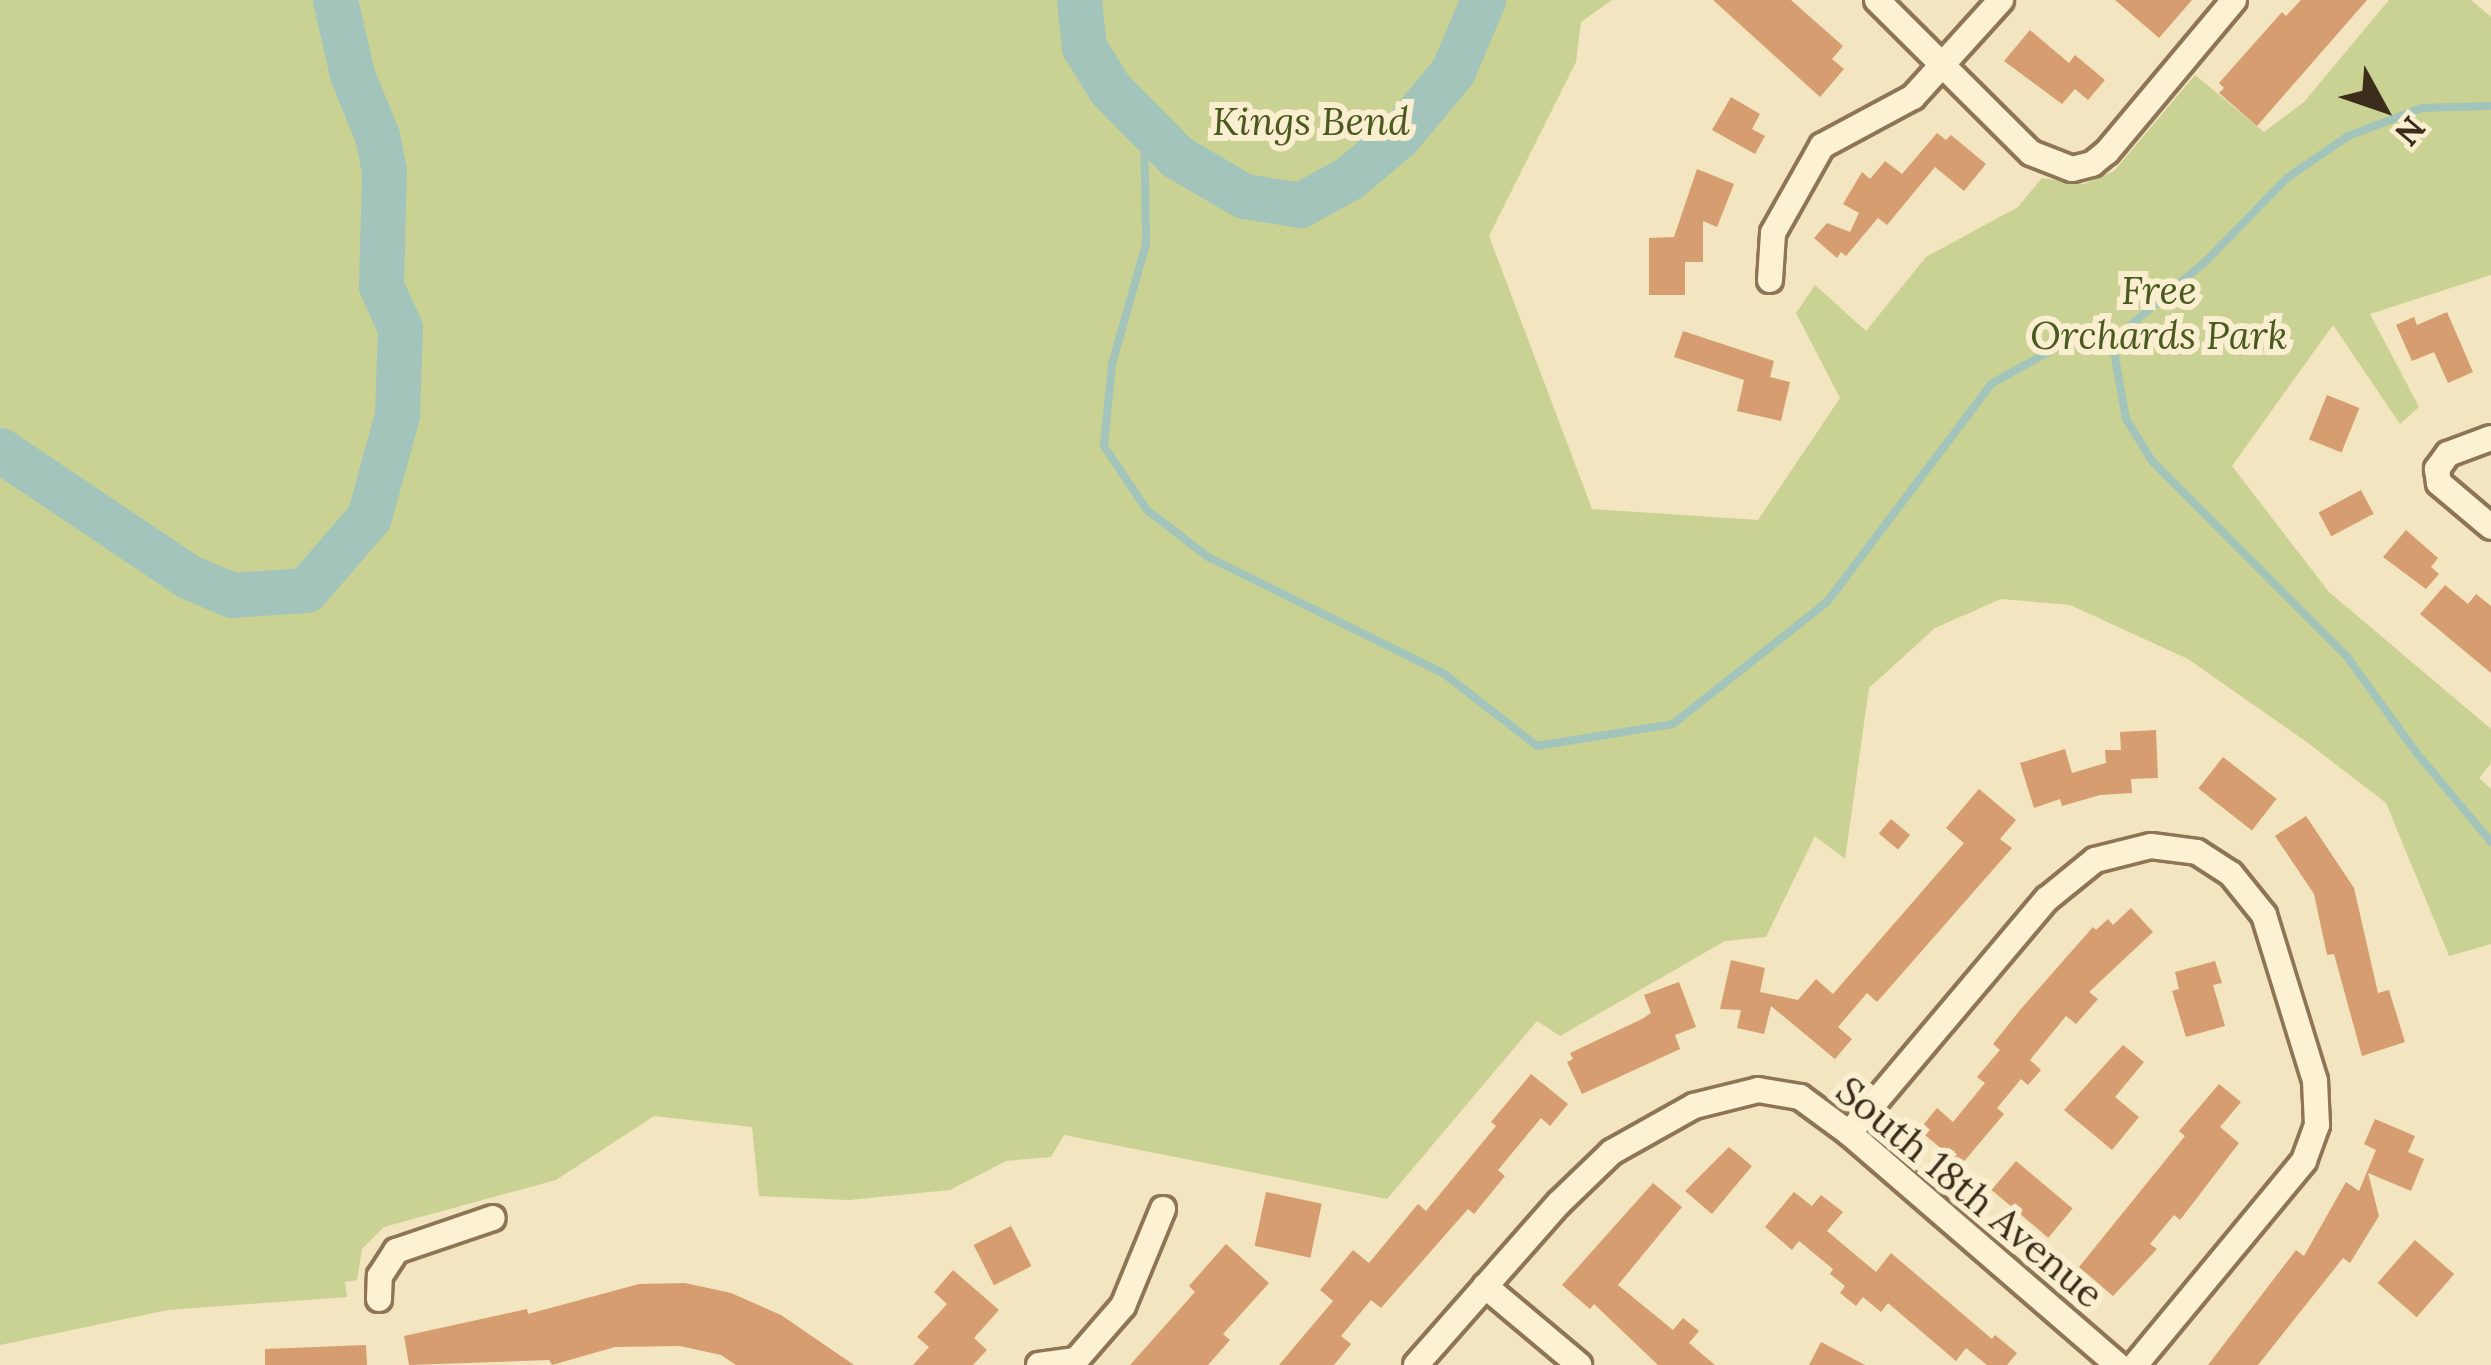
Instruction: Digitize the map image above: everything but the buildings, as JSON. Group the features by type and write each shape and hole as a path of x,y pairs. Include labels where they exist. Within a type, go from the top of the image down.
{"street":[{"path":"1877,0 2031,153 2072,169 2092,164 2107,152 2234,0"},
{"path":"1770,280 1773,232 1822,146 1913,97 1946,67 2001,0"},
{"path":"2491,438 2448,454 2437,469 2439,483 2491,527"},
{"path":"1849,1133 2047,899 2095,860 2151,846 2197,852 2231,874 2264,915 2315,1081 2317,1126 2304,1161 2135,1365"},
{"name":"South 18th Avenue","path":"1485,1286 1612,1152 1694,1106 1768,1092 1800,1096 1849,1133 2118,1365"},
{"path":"1039,1365 1076,1360 1130,1298 1162,1209"},
{"path":"380,1299 380,1276 396,1251 493,1218"},
{"path":"1416,1365 1485,1286 1579,1365"}],"green space":[{"path":"0,0 1612,0 1581,22 1576,62 1489,236 1592,509 1758,520 1840,398 1796,313 1815,285 1866,331 1926,257 2018,207 2042,178 2084,184 2114,171 2195,75 2264,132 2304,102 2389,0 2471,0 2491,17 2491,275 2370,314 2419,407 2400,424 2333,325 2232,466 2329,592 2491,729 2491,763 2479,778 2491,789 2491,944 2449,956 2386,803 2308,743 2188,659 2070,605 2001,599 1935,628 1869,688 1845,859 1815,836 1766,937 1725,941 1560,1036 1537,1021 1387,1199 1064,1135 1051,1157 1006,1161 950,1190 849,1200 759,1196 752,1127 654,1116 556,1180 384,1227 362,1249 357,1280 345,1282 347,1297 168,1310 0,1345"}],"waterway":[{"path":"0,450 189,577 232,595 306,590 369,517 397,415 400,328 381,286 384,171 377,136 352,74 335,0"},
{"path":"1079,0 1084,47 1110,89 1177,157 1244,196 1300,205 1349,178 1399,136 1453,71 1483,0"},
{"path":"1144,124 1146,244 1112,364 1104,446 1147,510 1208,557 1443,673 1537,746 1673,724 1827,602 1991,384 2065,343 2112,341 2206,261 2287,178 2348,136 2422,108 2491,106"},
{"path":"2112,341 2126,419 2152,461 2348,658 2415,751 2491,842"}],"park label":[{"name":"Kings Bend","path":"1311,121"},
{"name":"Free Orchards Park","path":"2159,314"}]}
